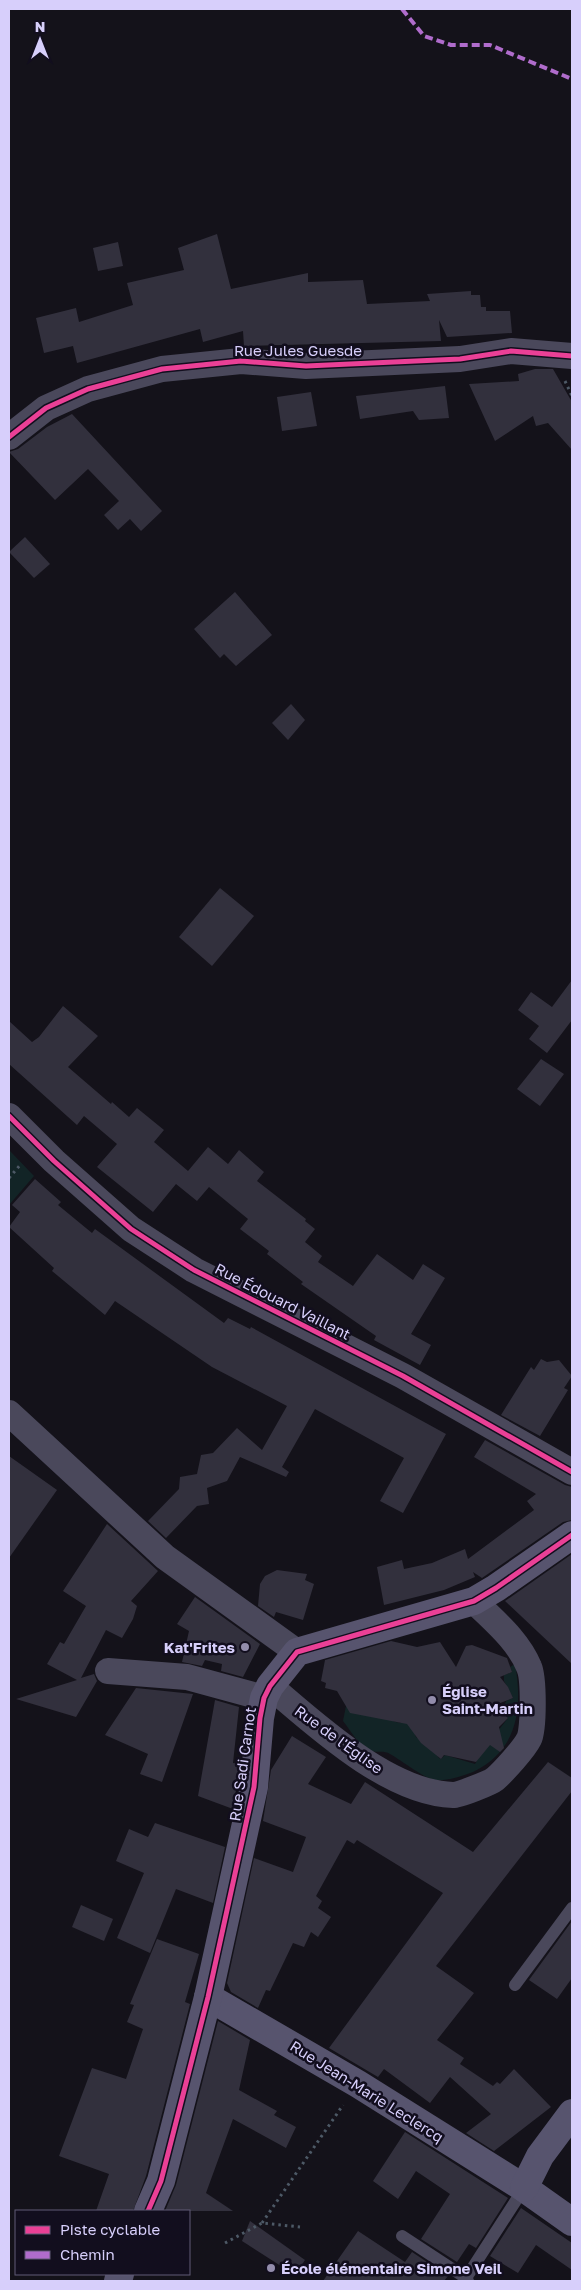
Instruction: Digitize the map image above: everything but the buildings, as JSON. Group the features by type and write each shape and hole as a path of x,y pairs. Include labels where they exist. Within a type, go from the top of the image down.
{"street":[{"name":"Rue Jules Guesde","path":"9,437 46,408 88,389 162,369 241,361 306,366 460,359 511,351 572,356"},
{"name":"Rue Édouard Vaillant","path":"9,1116 54,1161 131,1229 194,1270 403,1376 572,1472"},
{"path":"9,1414 165,1557 297,1652"},
{"path":"267,1692 297,1652 474,1601 496,1588 572,1535"},
{"name":"Rue de l'Église","path":"267,1692 306,1717 378,1770 420,1790 454,1796 494,1780 530,1738 533,1691 530,1668 517,1644 474,1601"},
{"name":"Rue Sadi Carnot","path":"108,1671 187,1678 267,1692 254,1787 208,1997 161,2181 148,2210"},
{"name":"Rue Jean-Marie Leclercq","path":"208,1997 358,2084 524,2188 572,2222"},
{"path":"524,2188 540,2156 572,2113"}],"lane":[{"path":"515,1985 572,1908"},
{"path":"402,2236 467,2280 524,2188"},
{"path":"123,2275 134,2281"}],"path":[{"path":"225,2243 262,2223 358,2084"},
{"path":"262,2223 300,2227"}],"shaded area":[{"path":"9,1150 34,1176 9,1205"},
{"path":"515,1664 518,1696 517,1712 508,1740 500,1752 488,1763 464,1775 441,1780 426,1777 388,1753 374,1752 367,1749 359,1742 343,1721 346,1706 396,1722 401,1723 402,1718 422,1722 415,1735 417,1738 422,1736 439,1758 441,1759 445,1755 475,1764 476,1759 508,1718 502,1712 506,1701 513,1698 504,1681 504,1675 512,1672 510,1667"}],"marked path":[{"path":"402,9 424,36 451,45 490,45 572,79"}],"cycle path":[{"path":"9,437 46,408 88,389 162,369 241,361 306,366 460,359 511,351 572,356"},
{"path":"9,1116 54,1161 131,1229 194,1270 403,1376 572,1472"},
{"path":"148,2210 161,2181 208,1997 254,1787 260,1718 264,1698 270,1686 297,1652 474,1601 496,1588 572,1535"}],"place":[{"name":"Kat'Frites","path":"245,1647"},
{"name":"Église Saint-Martin","path":"432,1700"},
{"name":"École élémentaire Simone Veil","path":"271,2268"}]}
